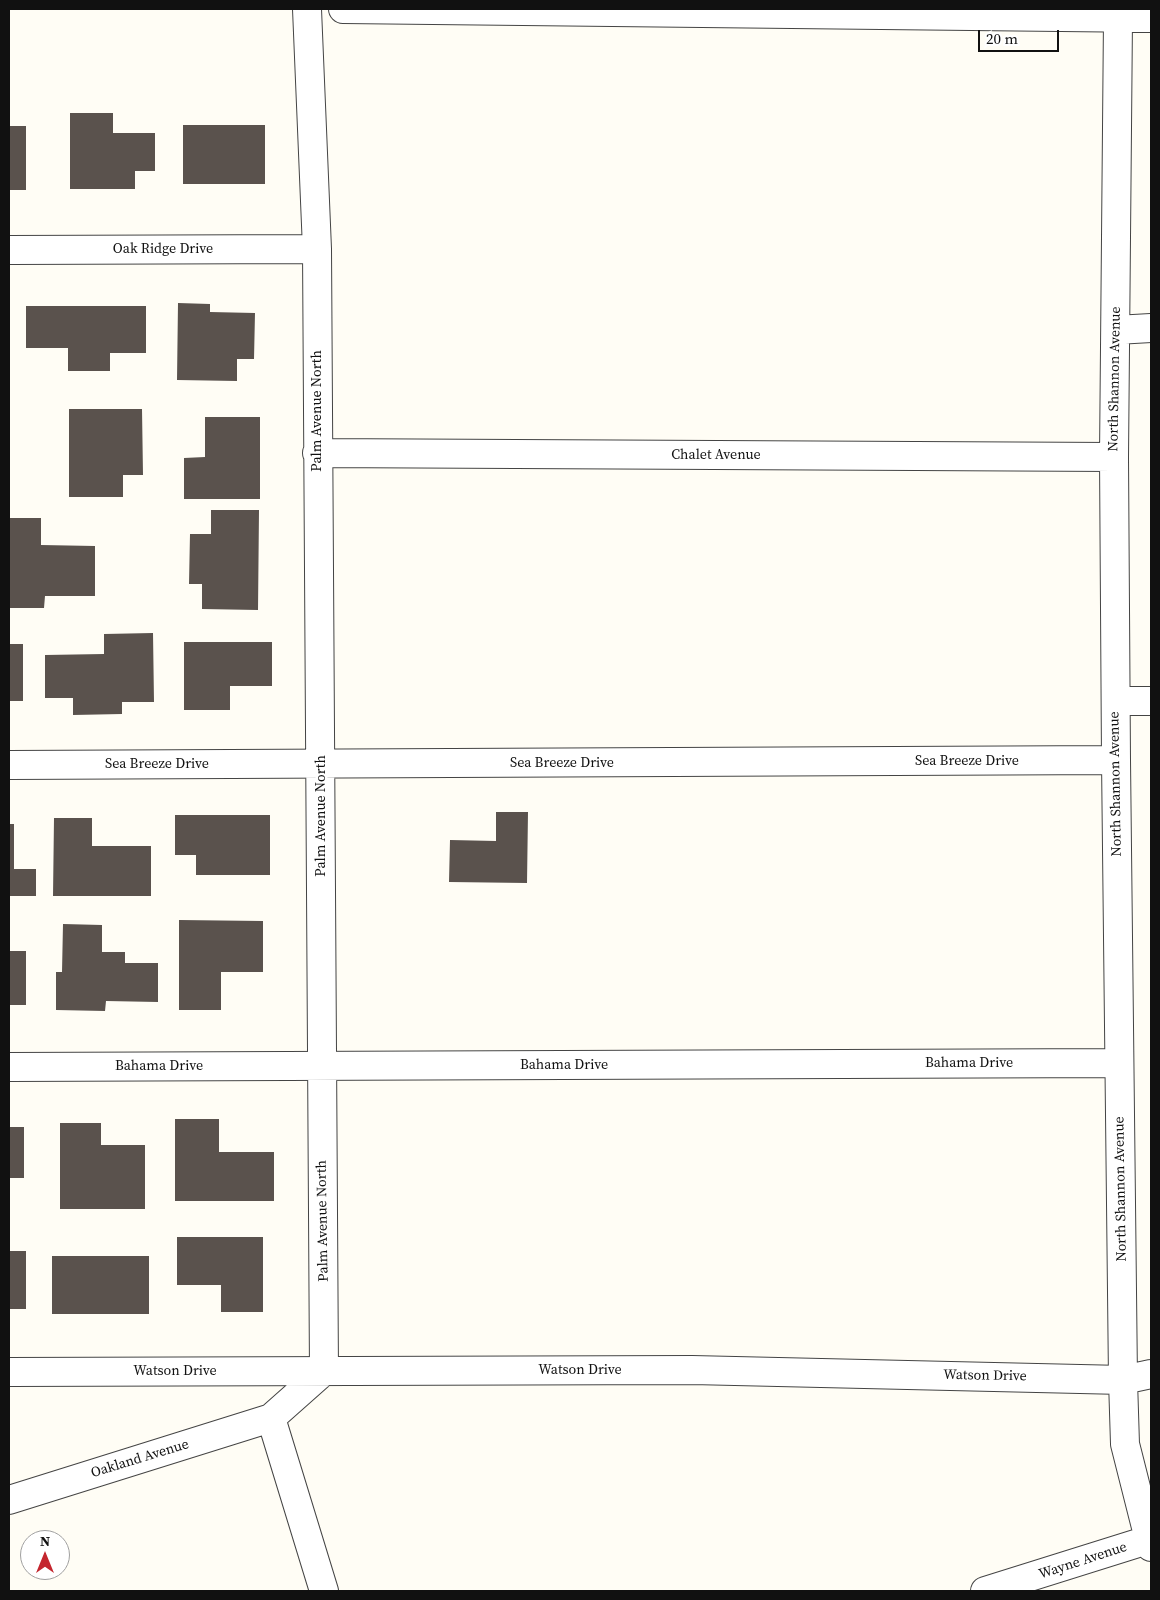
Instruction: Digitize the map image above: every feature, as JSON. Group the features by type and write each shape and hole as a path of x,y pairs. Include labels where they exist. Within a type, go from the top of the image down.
{"street":[{"name":"Palm Avenue North","path":"307,9 317,249 324,1371"},
{"path":"343,9 1151,18"},
{"name":"North Shannon Avenue","path":"1118,18 1114,457 1123,1380 1126,1444 1150,1542"},
{"name":"Oak Ridge Drive","path":"9,250 317,249"},
{"path":"1116,330 1151,328"},
{"name":"Chalet Avenue","path":"317,453 1114,457"},
{"path":"1116,701 1151,702"},
{"name":"Sea Breeze Drive","path":"9,765 1116,760"},
{"name":"Bahama Drive","path":"9,1067 1119,1063"},
{"name":"Watson Drive","path":"9,1372 692,1370 1123,1380 1151,1374"},
{"path":"324,1371 271,1418 324,1591"},
{"name":"Oakland Avenue","path":"9,1500 271,1418"},
{"name":"Wayne Avenue","path":"986,1591 1150,1542"}],"building":[{"path":"70,113 113,113 113,133 155,133 155,171 135,171 135,189 70,189"},
{"path":"183,125 265,125 265,184 183,184"},
{"path":"9,126 26,126 26,190 9,190"},
{"path":"178,303 210,304 210,312 255,313 254,359 237,359 237,381 177,380"},
{"path":"26,306 146,306 146,353 110,353 110,371 68,371 68,348 26,348"},
{"path":"69,409 142,409 143,475 123,475 123,497 69,497"},
{"path":"205,417 260,417 260,499 184,499 184,458 205,457"},
{"path":"211,510 259,510 258,610 202,609 202,584 189,584 190,534 211,534"},
{"path":"9,518 41,518 41,545 95,546 95,596 45,596 44,608 9,608"},
{"path":"153,633 154,702 122,702 122,714 73,715 73,698 45,698 45,655 104,654 104,634"},
{"path":"184,642 272,642 272,686 230,686 230,710 184,710"},
{"path":"9,644 23,644 23,701 9,701"},
{"path":"496,812 528,812 527,883 449,882 450,840 496,841"},
{"path":"175,815 270,815 270,875 196,875 196,855 175,855"},
{"path":"54,818 92,818 92,846 151,846 151,896 53,896"},
{"path":"9,824 14,824 14,869 36,869 36,896 9,896"},
{"path":"179,920 263,921 263,972 221,972 221,1010 179,1010"},
{"path":"63,924 102,925 102,952 125,952 125,963 158,963 158,1002 106,1001 105,1011 56,1010 56,972 62,972"},
{"path":"9,951 26,951 26,1005 9,1005"},
{"path":"175,1119 219,1119 219,1152 274,1152 274,1201 175,1201"},
{"path":"60,1123 101,1123 101,1145 145,1145 145,1209 60,1209"},
{"path":"9,1127 24,1127 24,1178 9,1178"},
{"path":"177,1237 263,1237 263,1312 221,1312 221,1285 177,1285"},
{"path":"9,1251 26,1251 26,1309 9,1309"},
{"path":"52,1256 149,1256 149,1314 52,1314"}]}
